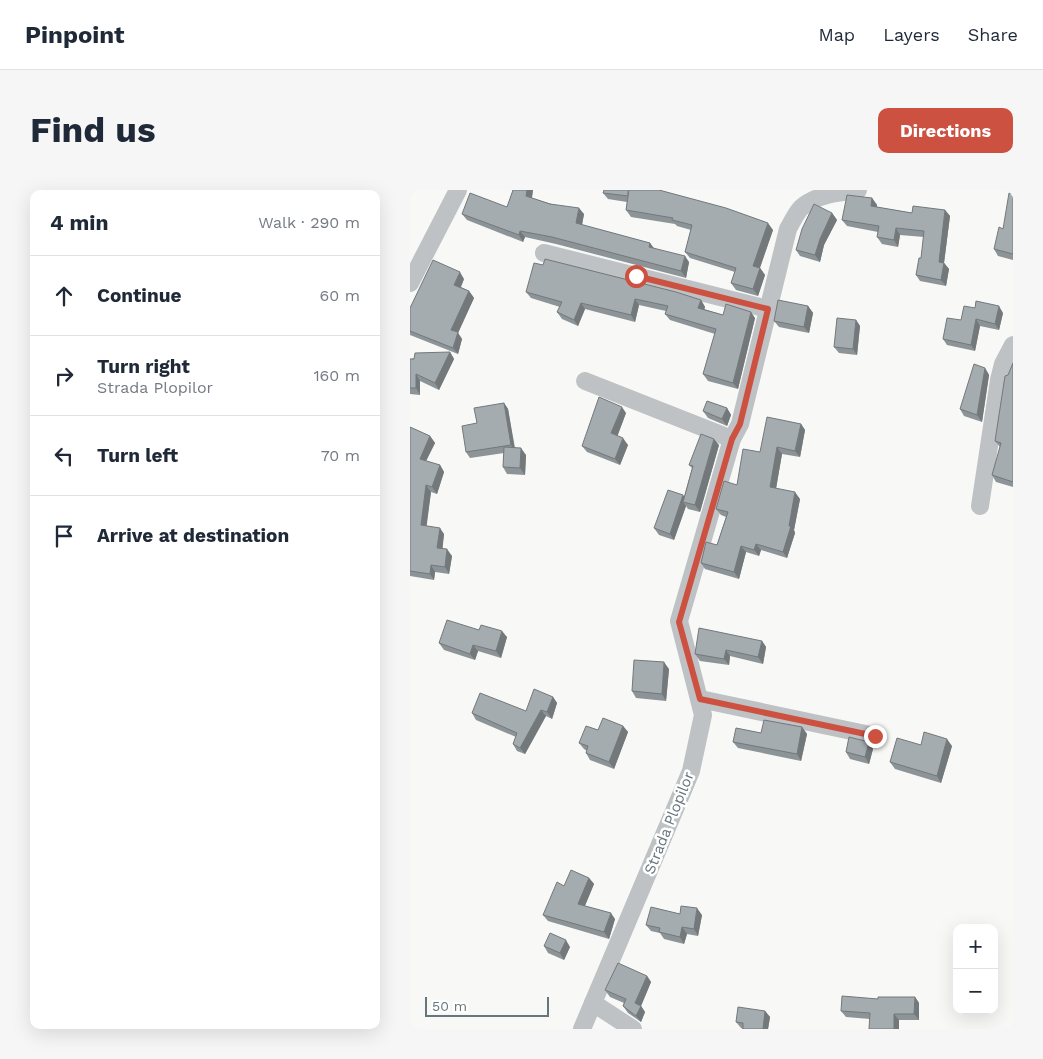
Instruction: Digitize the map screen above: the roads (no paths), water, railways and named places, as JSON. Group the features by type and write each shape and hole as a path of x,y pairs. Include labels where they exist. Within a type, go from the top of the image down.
{"street":[{"path":"410,283 458,190"},
{"name":"Strada Plopilor","path":"582,1029 691,772 703,716 679,622 732,439 740,424 788,229 800,209 828,195 858,190"},
{"path":"544,253 768,309"},
{"path":"980,506 999,380 1003,364 1013,345"},
{"path":"585,381 732,439"},
{"path":"700,699 875,736"},
{"path":"593,1003 633,1029"}]}
